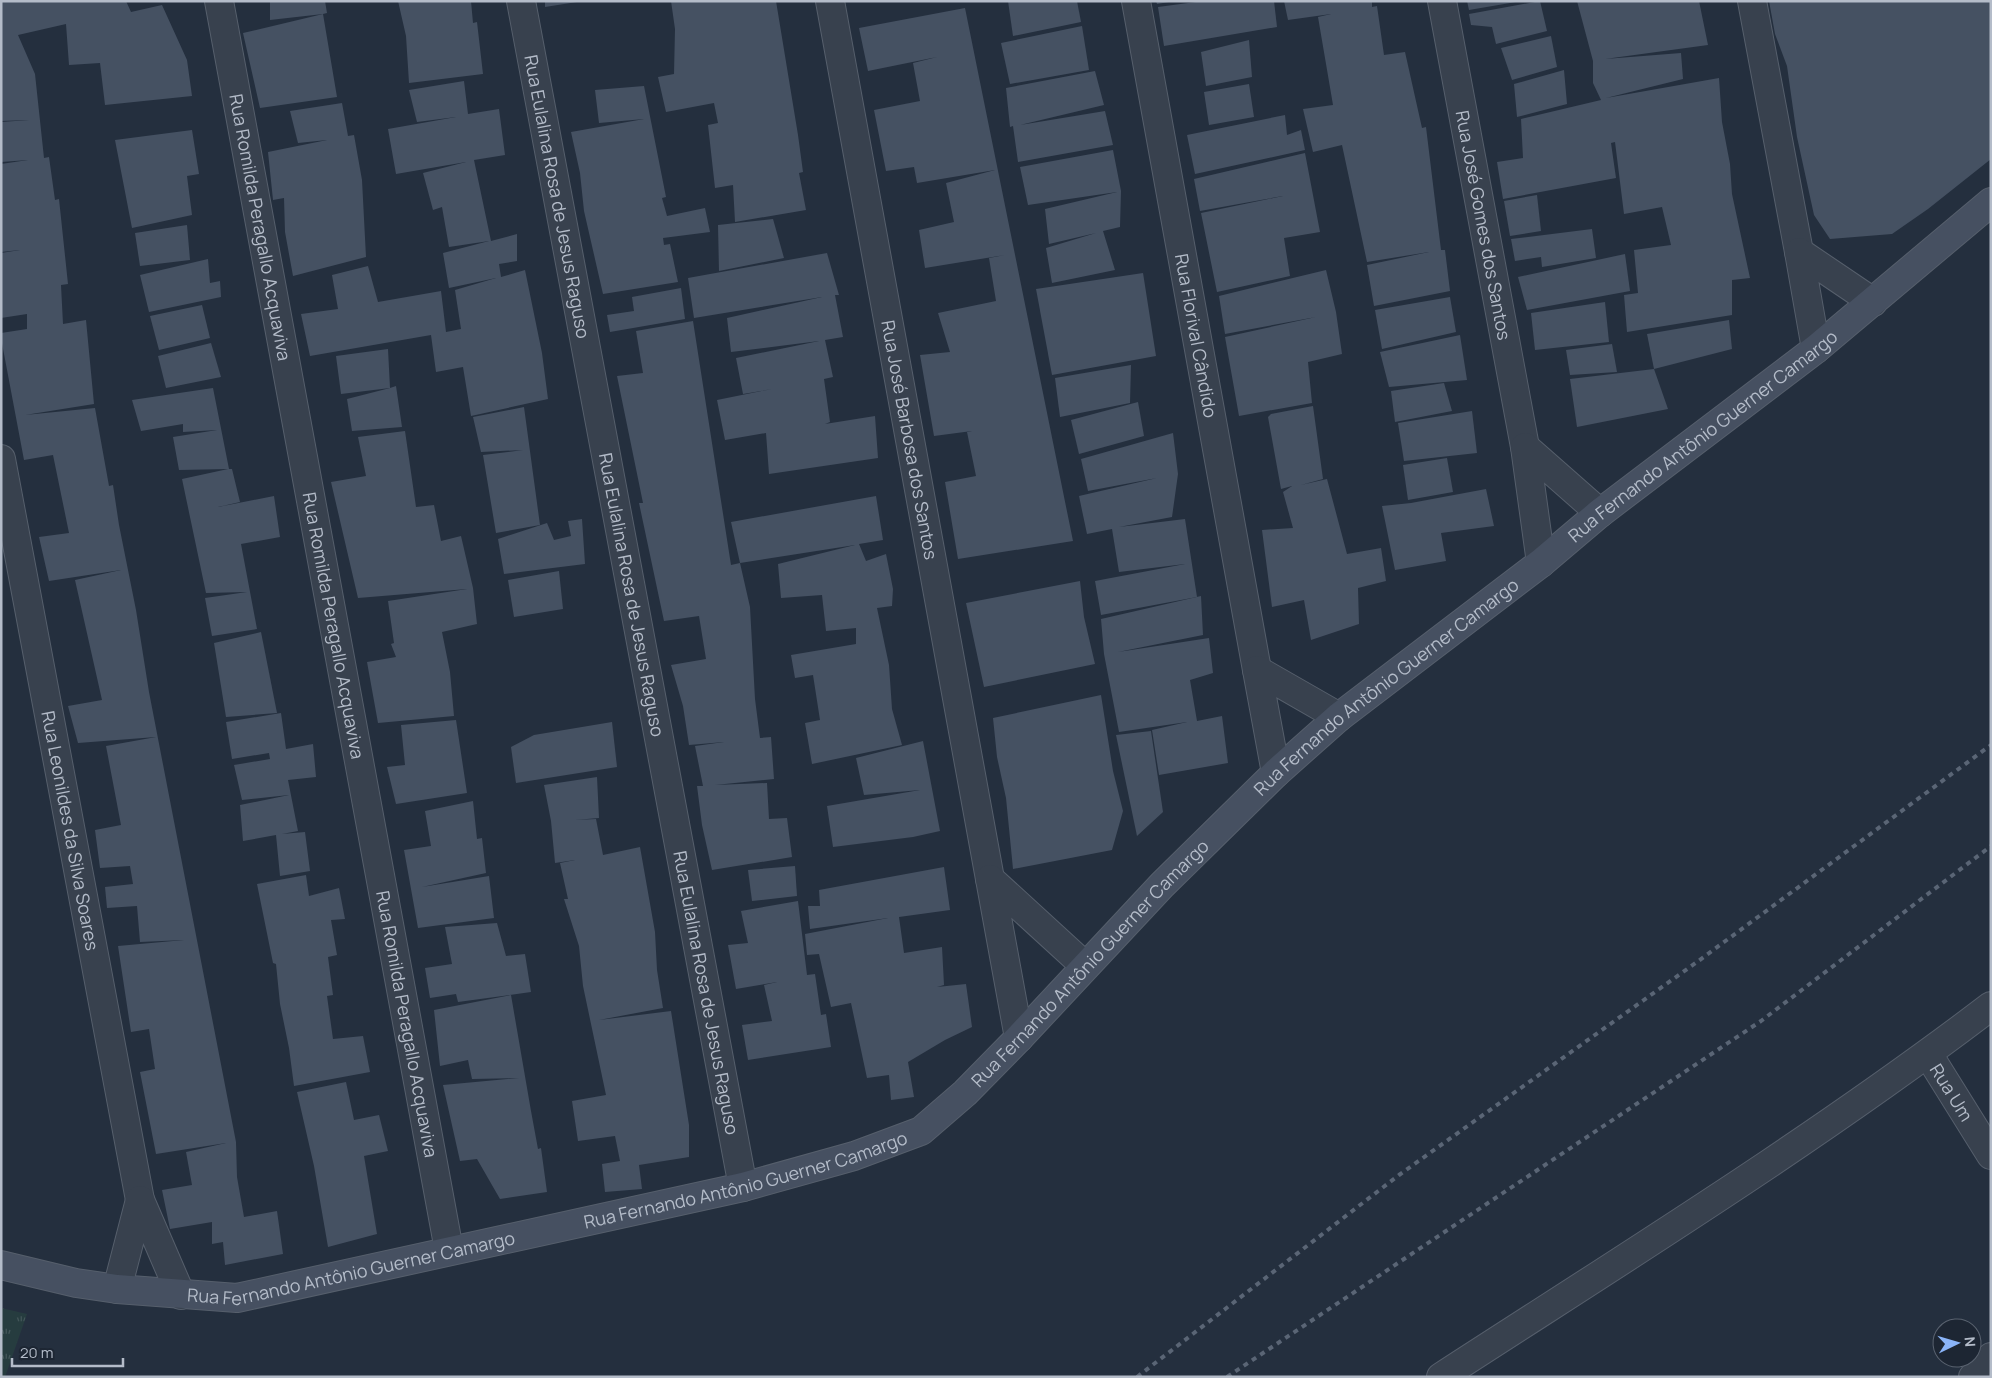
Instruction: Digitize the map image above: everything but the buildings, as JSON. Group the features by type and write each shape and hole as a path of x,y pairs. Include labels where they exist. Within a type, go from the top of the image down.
{"street":[{"name":"Rua Romilda Peragallo Acquaviva","path":"219,1 449,1250"},
{"name":"Rua Eulalina Rosa de Jesus Raguso","path":"521,1 743,1187"},
{"name":"Rua José Barbosa dos Santos","path":"830,1 1019,1038"},
{"name":"Rua Florival Cândido","path":"1136,1 1276,773"},
{"name":"Rua José Gomes dos Santos","path":"1442,1 1525,447 1541,563"},
{"path":"1752,1 1816,349"},
{"name":"Rua Fernando Antônio Guerner Camargo","path":"1,1265 76,1283 117,1289 237,1298 743,1187 854,1156 921,1130 965,1092 1019,1038 1162,885 1276,773 1339,717 1541,563 1600,513 1816,349 1991,202"},
{"path":"1799,252 1873,302"},
{"path":"1525,447 1600,513"},
{"name":"Rua Leonildes da Silva Soares","path":"1,459 140,1200 181,1294"},
{"path":"1257,670 1339,717"},
{"path":"990,879 1085,966"},
{"path":"1441,1377 1696,1212 1928,1054 1991,1006"},
{"name":"Rua Um","path":"1928,1054 1991,1155"},
{"name":"Rua Leonildes da Silva Soares","path":"117,1289 140,1200"},
{"path":"1973,1377 1991,1358"}],"green space":[{"path":"1,1308 27,1314 5,1377 1,1377"}],"railway":[{"path":"1137,1377 1399,1175 1697,962 1991,745"},
{"path":"1227,1377 1761,1021 1991,846"}]}
